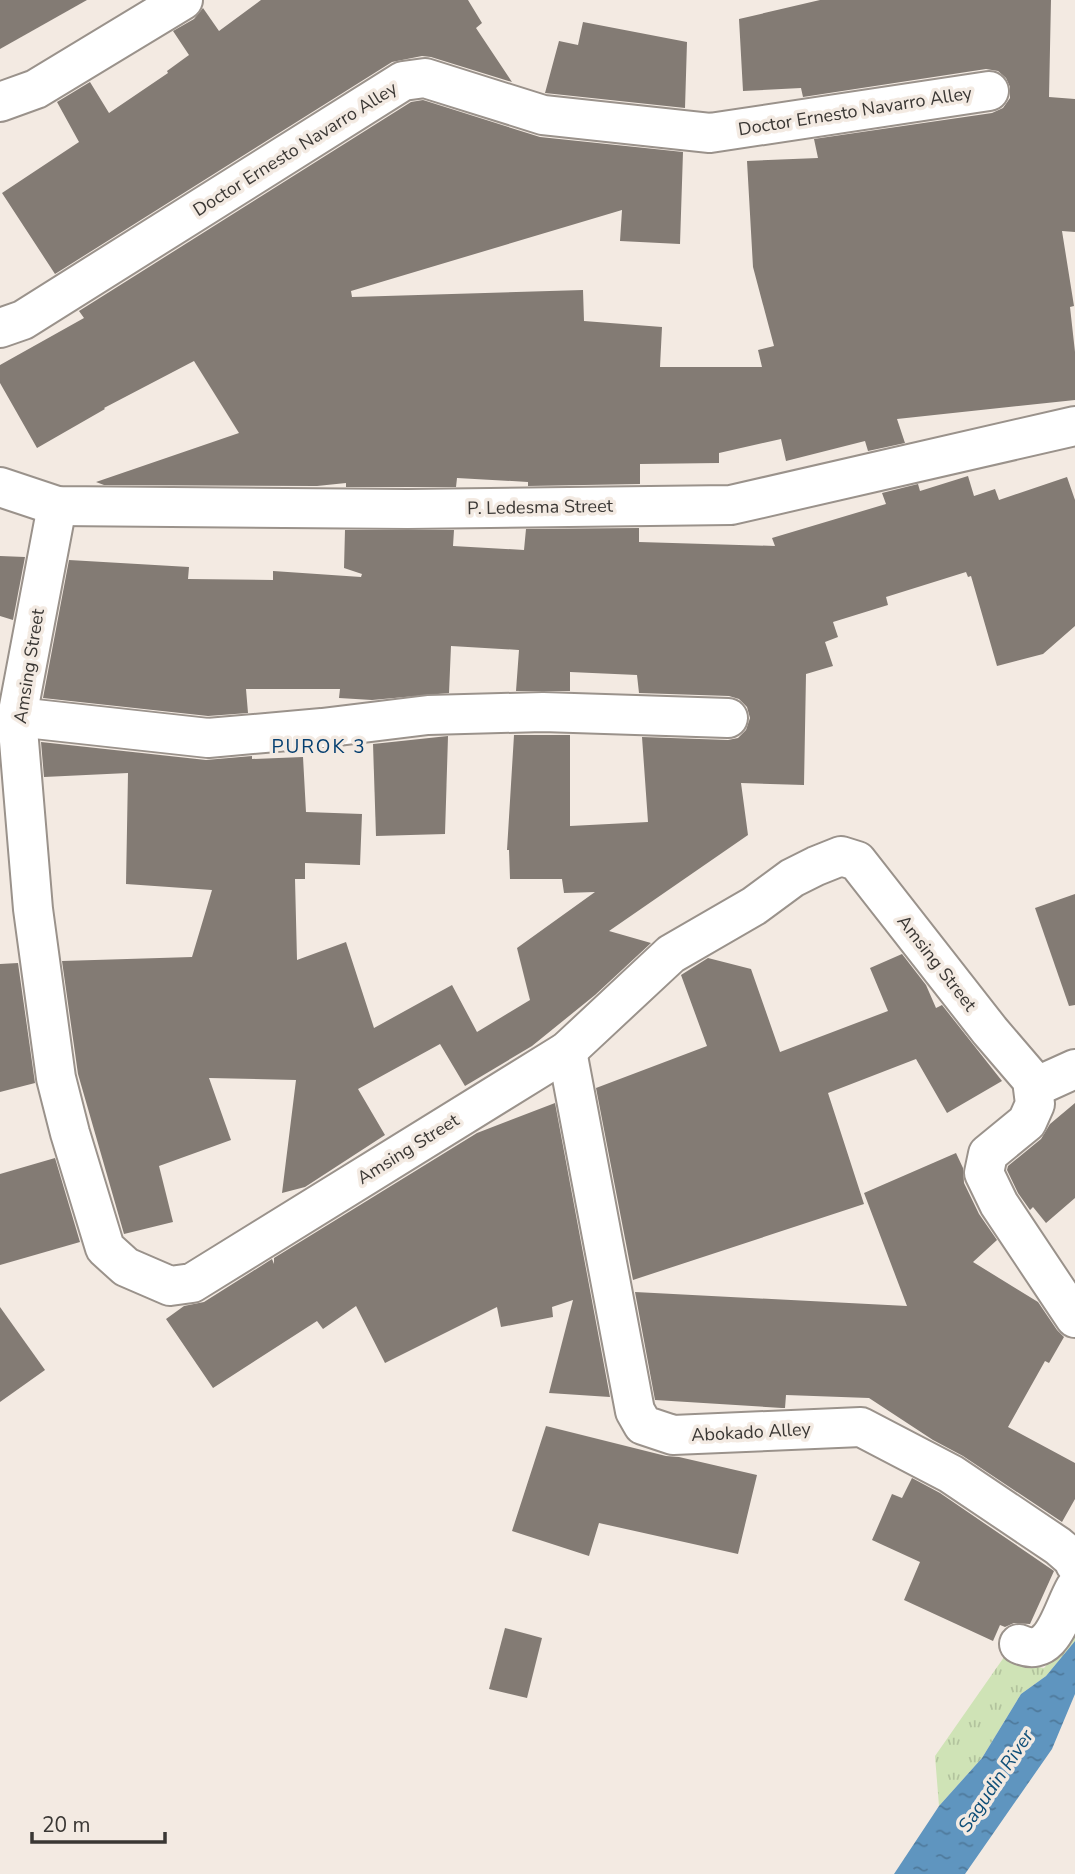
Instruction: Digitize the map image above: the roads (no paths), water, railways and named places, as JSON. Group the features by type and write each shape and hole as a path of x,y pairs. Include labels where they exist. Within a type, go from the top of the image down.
{"street":[{"path":"0,102 36,89 183,0"},
{"name":"Doctor Ernesto Navarro Alley","path":"0,328 23,320 403,81 425,78 543,115 710,133 989,91"},
{"name":"P. Ledesma Street","path":"0,486 57,506 408,509 731,505 1075,426"},
{"name":"Amsing Street","path":"57,506 17,718 33,909 56,1078 69,1133 105,1248 126,1267 170,1286 192,1283 567,1051 671,954 754,906 792,878 841,856 857,861 990,1031 1032,1080"},
{"path":"17,718 208,738 428,715 543,712 728,718"},
{"name":"Abokado Alley","path":"567,1051 635,1411 643,1425 673,1436 861,1427 951,1474 1058,1546 1075,1564"},
{"path":"1075,1069 1044,1083 1032,1080 1035,1104 1027,1122 988,1154 984,1173 999,1204 1075,1318"},
{"path":"1019,1644 1040,1648 1049,1642 1075,1588"}],"water":[{"name":"Sagudin River","path":"1075,1641 1075,1694 1052,1749 965,1874 894,1874 939,1806 982,1758 1021,1694 1046,1676"}],"district":[{"name":"PUROK 3","path":"319,747"}]}
